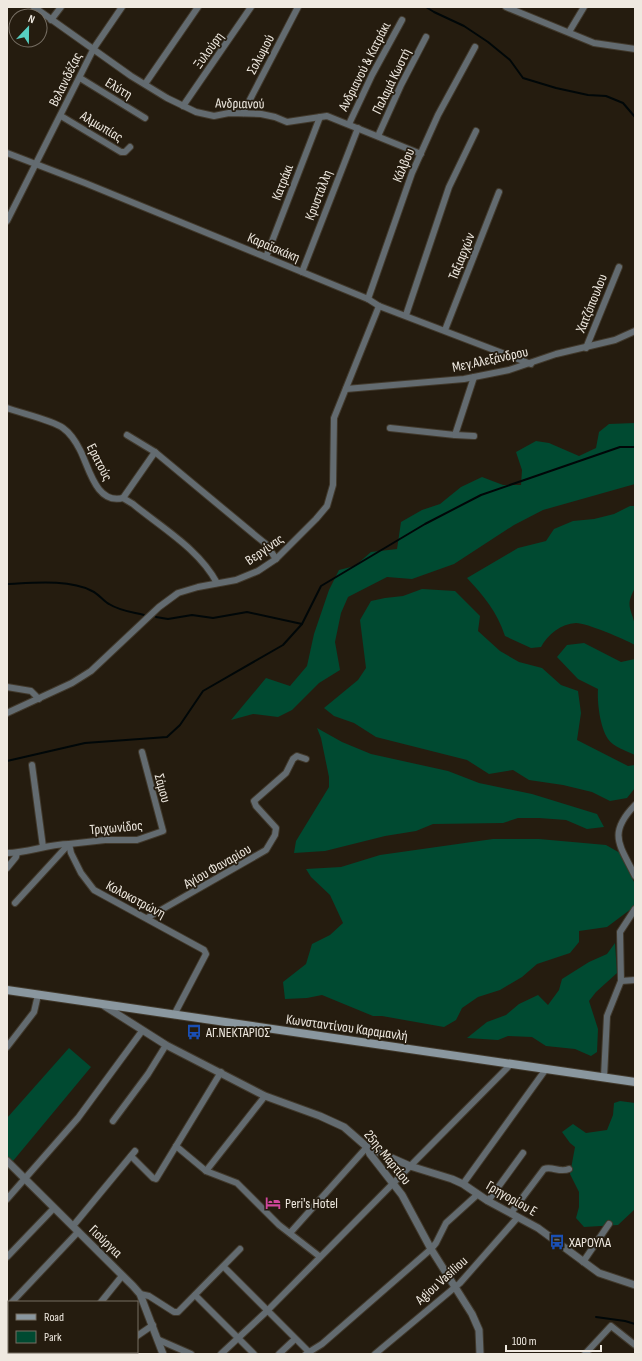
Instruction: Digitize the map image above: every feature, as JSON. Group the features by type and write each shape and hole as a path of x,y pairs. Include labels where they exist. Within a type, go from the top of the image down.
{"main road":[{"name":"Κωνσταντίνου Καραμανλή","path":"7,990 635,1082"}],"street":[{"name":"Ανδριανού","path":"34,7 145,84 196,112 214,116 243,113 275,116 286,122 327,116 421,154"},
{"path":"52,20 61,7"},
{"name":"Βελανιδέζας","path":"7,222 94,48 122,7"},
{"path":"145,84 198,7"},
{"name":"Ξυλούρη","path":"183,106 251,7"},
{"name":"Σολωμού","path":"243,113 298,7"},
{"path":"506,7 594,43 635,49"},
{"path":"569,32 584,7"},
{"name":"Ανδριανού & Κατράκι","path":"349,124 372,75 402,20"},
{"name":"Παλαμά Κωστή","path":"378,136 401,85 426,37"},
{"name":"Κάλβου","path":"368,299 394,221 421,154 438,115 475,47"},
{"name":"Ελύτη","path":"80,78 145,118"},
{"name":"Αλμωπίας","path":"61,116 121,152 126,152 130,147"},
{"name":"Κατράκι","path":"266,256 320,117"},
{"name":"Κρυστάλλη","path":"302,272 358,128"},
{"path":"406,315 449,187 476,131"},
{"name":"Καραϊσκάκη","path":"7,153 266,256 368,299 379,306 406,315 531,364"},
{"name":"Ταξιαρχών","path":"445,330 499,192"},
{"name":"Χατζόπουλου","path":"586,348 619,267"},
{"name":"Βεργίνας","path":"7,713 72,683 92,671 159,607 178,593 188,589 244,577 258,571 276,559 316,519 330,500 335,461 333,423 379,306"},
{"name":"Μεγ.Αλεξάνδρου","path":"346,389 474,378 531,364 556,354 615,340 635,331"},
{"path":"454,434 474,378"},
{"name":"Ερατούς","path":"7,408 61,427 76,442 94,482 100,491 108,496 119,499 124,498 133,504 195,554 212,573 217,583"},
{"path":"390,428 474,436"},
{"path":"127,435 155,452 266,544 276,559"},
{"path":"124,498 155,452"},
{"path":"7,687 31,691 39,699"},
{"name":"Σάμου","path":"142,752 150,787 163,831"},
{"name":"Αγίου Φαναρίου","path":"147,918 266,850 275,835 276,828 256,806 254,801 286,773 293,759 297,756 306,759"},
{"path":"32,765 43,847"},
{"path":"635,805 620,822 618,830 619,843 635,876"},
{"name":"Τριχωνίδος","path":"70,844 105,840 137,840 163,831"},
{"path":"7,853 18,853 59,844 70,844"},
{"path":"15,903 70,844"},
{"name":"Κολοκοτρώνη","path":"70,844 72,853 81,873 94,890 206,952 174,1015"},
{"path":"7,868 18,853"},
{"path":"604,1077 607,1016 621,981 620,932 635,910"},
{"path":"621,981 635,980"},
{"path":"7,1047 34,1012 38,995"},
{"name":"25ης Μαρτίου","path":"103,1005 166,1045 265,1096 333,1121 353,1134 367,1147 370,1154 393,1182 411,1210 431,1249 476,1322 479,1330 480,1354"},
{"path":"128,1008 128,1018 130,1023"},
{"path":"7,1199 78,1118 142,1030"},
{"path":"113,1121 148,1074 166,1045"},
{"path":"221,1354 267,1310 511,1064"},
{"path":"464,1184 546,1069"},
{"path":"13,1301 75,1229 133,1153 153,1178 156,1179 221,1072"},
{"path":"206,1171 212,1166 265,1096"},
{"path":"176,1146 206,1171 237,1183 278,1225 319,1256"},
{"path":"290,1233 367,1147"},
{"name":"Γρηγορίου Ε","path":"367,1147 410,1166 464,1184 488,1201 538,1228 599,1273 635,1285"},
{"path":"488,1201 523,1153"},
{"name":"Γιούργια","path":"7,1161 140,1294 159,1340 163,1354"},
{"name":"Agiou Vasiliou","path":"375,1354 455,1287 515,1215 544,1169 547,1168 565,1171 569,1169"},
{"path":"224,1267 308,1353 322,1344 431,1249 436,1243 446,1223 478,1194"},
{"path":"7,1257 54,1208"},
{"path":"583,1262 609,1224"},
{"path":"140,1294 149,1296 176,1313 224,1267 240,1249"},
{"path":"102,1301 122,1276"},
{"path":"195,1294 254,1354"},
{"path":"138,1335 152,1325"},
{"path":"589,1353 611,1326 635,1345"},
{"path":"279,1354 295,1339"},
{"path":"159,1340 191,1354"}],"green space":[{"path":"635,423 635,484 543,510 514,525 454,564 412,579 387,577 348,597 341,613 335,642 340,670 319,683 292,710 278,717 253,714 231,720 266,678 290,686 307,666 314,634 329,590 339,570 355,566 371,552 397,549 401,522 422,510 440,504 461,487 482,477 503,485 521,485 522,470 516,452 536,441 549,443 579,456 596,448 599,432 609,424"},
{"path":"630,506 635,506 635,588 630,599 630,607 635,625 635,645 597,628 576,623 565,625 556,630 547,638 541,647 531,648 505,636 498,619 489,605 467,578 518,548 546,541 554,529 573,521 594,519 614,514"},
{"path":"422,589 455,591 480,616 478,631 500,651 519,662 542,668 561,685 578,691 581,713 577,740 628,766 635,765 635,788 627,798 610,801 592,792 563,785 529,780 513,770 489,774 467,760 376,737 354,723 334,716 324,708 358,680 366,668 360,620 371,601 403,596"},
{"path":"584,643 621,662 635,659 635,755 617,747 610,742 605,734 600,714 598,689 578,679 557,657 567,645"},
{"path":"317,728 342,742 371,754 448,771 479,783 532,794 597,814 604,827 587,829 566,820 539,818 518,818 503,823 433,824 416,831 385,836 325,851 294,853 296,841 329,787 329,777 321,738"},
{"path":"493,839 539,839 606,845 620,853 635,884 635,906 607,927 579,931 579,942 570,953 537,964 522,977 500,990 478,997 462,1008 456,1020 444,1027 382,1016 373,1016 322,995 307,998 285,999 283,982 306,964 312,944 330,935 343,923 330,895 311,877 306,869 341,867 380,855"},
{"path":"615,943 617,973 596,992 589,1001 598,1029 597,1052 591,1056 575,1049 546,1046 532,1037 508,1036 498,1040 467,1038 487,1022 506,1015 519,1004 538,995 548,1005 559,990 562,979 589,962 607,954"},
{"path":"69,1048 91,1067 8,1167 7,1118"},
{"path":"620,1101 635,1103 635,1209 618,1225 584,1227 576,1218 579,1207 579,1192 570,1174 575,1147 562,1132 573,1124 586,1133 607,1130 613,1115 614,1103"}],"waterway":[{"path":"426,7 464,26 488,42 510,60 523,78 556,88 588,95 606,96 623,103 635,117"},
{"path":"7,761 85,743 167,737 180,725 203,691 283,645 302,624 321,586 425,524 481,495 620,447 635,447"},
{"path":"7,584 62,583 83,587 94,592 107,603 117,608 144,615"},
{"path":"156,617 168,619 192,615 213,618 247,612 302,624"},
{"path":"596,1317 635,1324"}],"place":[{"name":"ΑΓ.ΝΕΚΤΑΡΙΟΣ","path":"194,1032"},
{"name":"Peri's Hotel","path":"273,1203"},
{"name":"ΧΑΡΟΥΛΑ","path":"557,1242"}]}
